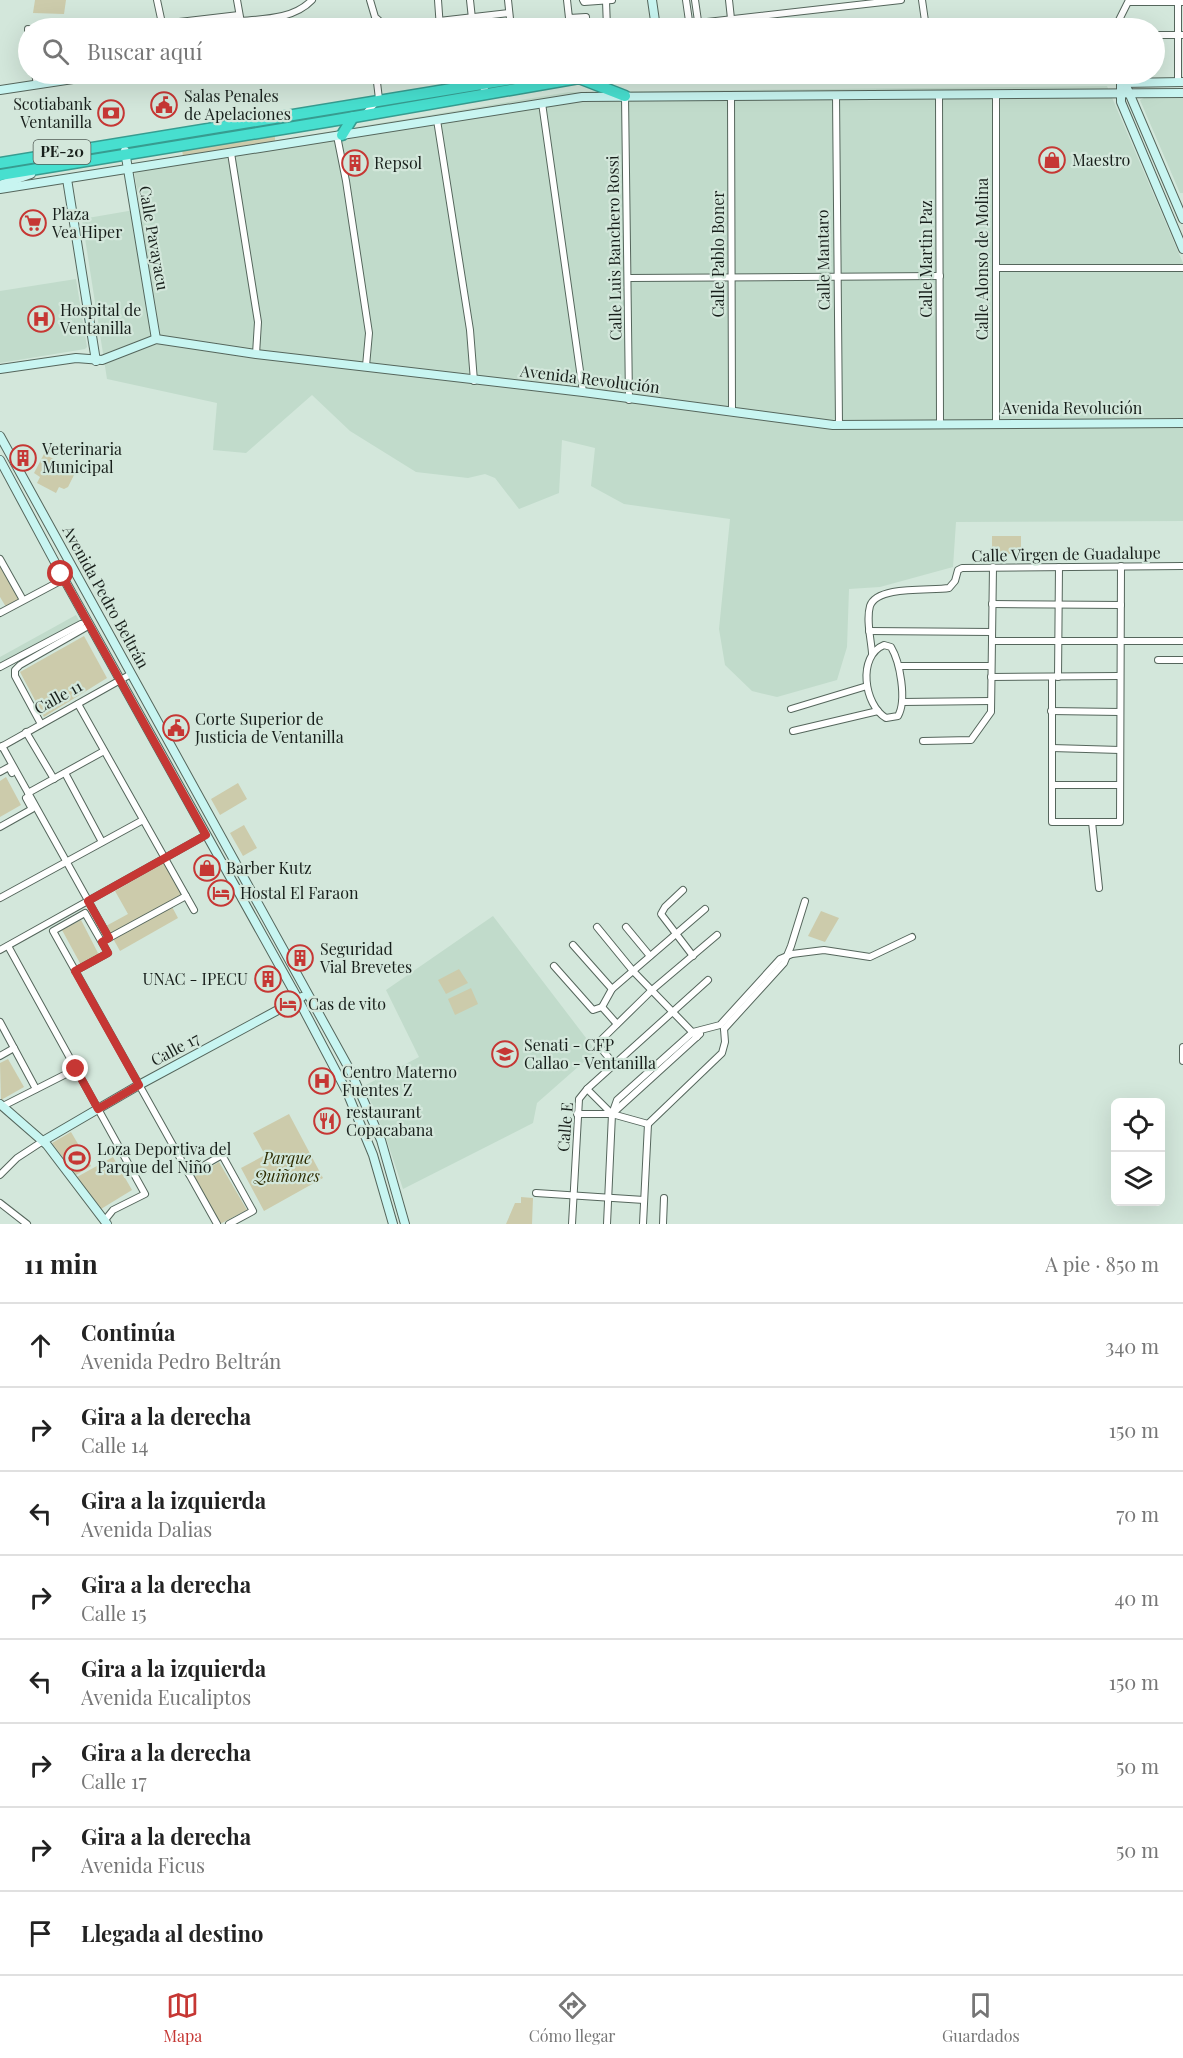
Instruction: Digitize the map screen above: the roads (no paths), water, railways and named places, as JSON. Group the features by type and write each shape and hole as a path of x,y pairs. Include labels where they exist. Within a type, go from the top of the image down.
{"highway":[{"name":"PE-20","path":"0,162 458,84"},
{"path":"478,84 476,89 480,95"},
{"name":"PE-20","path":"500,84 516,84"},
{"name":"PE-20","path":"0,174 480,95 508,84"},
{"name":"PE-20","path":"594,84 625,96"},
{"path":"339,135 359,116"}],"street":[{"path":"157,0 161,18"},
{"path":"240,18 237,0 243,0"},
{"path":"261,18 288,14 304,8 312,0"},
{"path":"370,0 376,18"},
{"path":"438,0 439,18"},
{"path":"470,0 472,16"},
{"path":"508,0 510,18"},
{"path":"567,0 569,18 586,18"},
{"path":"583,0 584,2 609,0 608,18"},
{"path":"652,0 654,18"},
{"path":"686,0 689,18"},
{"path":"695,0 697,18"},
{"path":"729,0 731,18"},
{"path":"738,18 837,4 901,0"},
{"path":"922,0 925,18"},
{"path":"1119,18 1128,2 1180,1 1181,82 1165,81"},
{"path":"459,18 509,13"},
{"path":"1165,35 1181,35"},
{"path":"0,90 37,84"},
{"path":"359,116 379,99 377,84"},
{"path":"1123,84 1125,94 1183,219"},
{"path":"0,187 67,179 569,98 1183,93"},
{"name":"Calle Martin Paz","path":"939,94 940,424"},
{"name":"Calle Alonso de Molina","path":"996,94 996,423"},
{"path":"1125,94 1123,111 1183,249"},
{"name":"Calle Pablo Boner","path":"731,95 732,412"},
{"name":"Calle Mantaro","path":"836,95 839,425"},
{"name":"Calle Luis Banchero Rossi","path":"625,96 629,400"},
{"path":"542,103 583,392"},
{"path":"437,120 470,330 474,381"},
{"path":"339,135 369,333 366,366"},
{"name":"Calle Pavayacu","path":"123,142 156,339"},
{"path":"231,153 258,322 256,354"},
{"path":"0,187 48,167"},
{"path":"67,179 96,361"},
{"path":"1173,196 1183,196"},
{"path":"996,268 1183,268"},
{"path":"628,278 940,276"},
{"name":"Avenida Revolución","path":"0,369 76,358 96,361 156,339 256,354 583,392 629,400 839,425 1183,423"},
{"name":"Avenida Pedro Beltrán","path":"1,439 351,1072 377,1128 405,1224"},
{"name":"Avenida Pedro Beltrán","path":"0,460 298,999 356,1111 373,1155 393,1224"},
{"path":"0,559 23,600"},
{"path":"1059,567 1059,641 1051,711 1052,822 1120,822 1121,566"},
{"name":"Calle Virgen de Guadalupe","path":"867,686 867,671 872,653 870,605 880,596 891,592 947,588 956,581 958,570 993,567 1183,566"},
{"path":"923,741 971,740 991,713 993,567"},
{"path":"0,613 64,579"},
{"path":"993,604 1121,605"},
{"path":"0,668 81,624"},
{"path":"41,724 15,676 15,670 90,626"},
{"path":"870,631 992,632"},
{"path":"992,641 1183,641"},
{"path":"791,709 867,686 878,711 886,718 898,716 903,702 896,656 891,647 884,645 872,653"},
{"path":"1158,660 1183,660"},
{"path":"899,666 991,666"},
{"name":"Calle 11","path":"1,747 131,674"},
{"path":"991,677 1120,676"},
{"path":"903,702 991,701"},
{"path":"78,704 194,910"},
{"path":"793,730 878,711"},
{"path":"1051,711 1120,712"},
{"path":"26,732 54,779"},
{"path":"1,747 109,938"},
{"path":"1052,748 1120,750"},
{"path":"28,793 104,751"},
{"path":"170,769 181,763"},
{"path":"0,772 9,767 32,809 0,827"},
{"path":"65,773 102,842"},
{"path":"1052,785 1120,785"},
{"path":"0,898 143,820"},
{"path":"1092,822 1099,888"},
{"path":"0,950 206,835"},
{"path":"683,890 662,910 663,919 693,956"},
{"path":"102,942 186,896"},
{"path":"607,1224 612,1114 617,1100 695,1034 722,1027 784,963 805,901"},
{"path":"554,966 593,1010 602,1007 612,989 705,909"},
{"path":"75,971 108,953 85,914 53,931 75,971 217,1224"},
{"path":"597,927 633,971 695,1034"},
{"path":"626,927 650,956"},
{"path":"614,1064 599,1046 601,1040 652,990 717,935"},
{"path":"722,1027 780,959 824,950 870,957 912,937"},
{"path":"573,945 612,989"},
{"path":"8,946 76,1069 145,1194 113,1210 104,1223 43,1141 1,1105 76,1069"},
{"name":"Calle E","path":"572,1224 579,1099 614,1064 708,980"},
{"name":"Calle 17","path":"1,1172 43,1141 139,1085 308,994"},
{"path":"602,1007 617,1024"},
{"path":"0,1022 36,1089"},
{"path":"643,1224 648,1124 722,1053 725,1042 722,1027"},
{"path":"1183,1047 1183,1061"},
{"path":"0,1056 14,1048"},
{"path":"587,1089 612,1114"},
{"path":"577,1114 612,1114 648,1124"},
{"path":"189,1174 222,1155 253,1211 229,1224"},
{"path":"536,1193 644,1200"},
{"path":"663,1224 664,1198"},
{"path":"0,1203 27,1224"}],"place":[{"name":"Salas Penales de Apelaciones","path":"164,105"},
{"name":"Scotiabank Ventanilla","path":"111,113"},
{"name":"Maestro","path":"1052,160"},
{"name":"Repsol","path":"355,163"},
{"name":"Plaza Vea Hiper","path":"33,223"},
{"name":"Hospital de Ventanilla","path":"41,319"},
{"name":"Veterinaria Municipal","path":"23,458"},
{"name":"Corte Superior de Justicia de Ventanilla","path":"176,728"},
{"name":"Barber Kutz","path":"207,868"},
{"name":"Hostal El Faraon","path":"221,893"},
{"name":"Seguridad Vial Brevetes","path":"300,958"},
{"name":"UNAC - IPECU","path":"268,979"},
{"name":"Cas de vito","path":"288,1004"},
{"name":"Senati - CFP Callao - Ventanilla","path":"505,1054"},
{"name":"Centro Materno Fuentes Z","path":"322,1081"},
{"name":"restaurant Copacabana","path":"327,1121"},
{"name":"Loza Deportiva del Parque del Niño","path":"77,1158"}],"park label":[{"name":"Parque Quiñones","path":"287,1167"}]}
